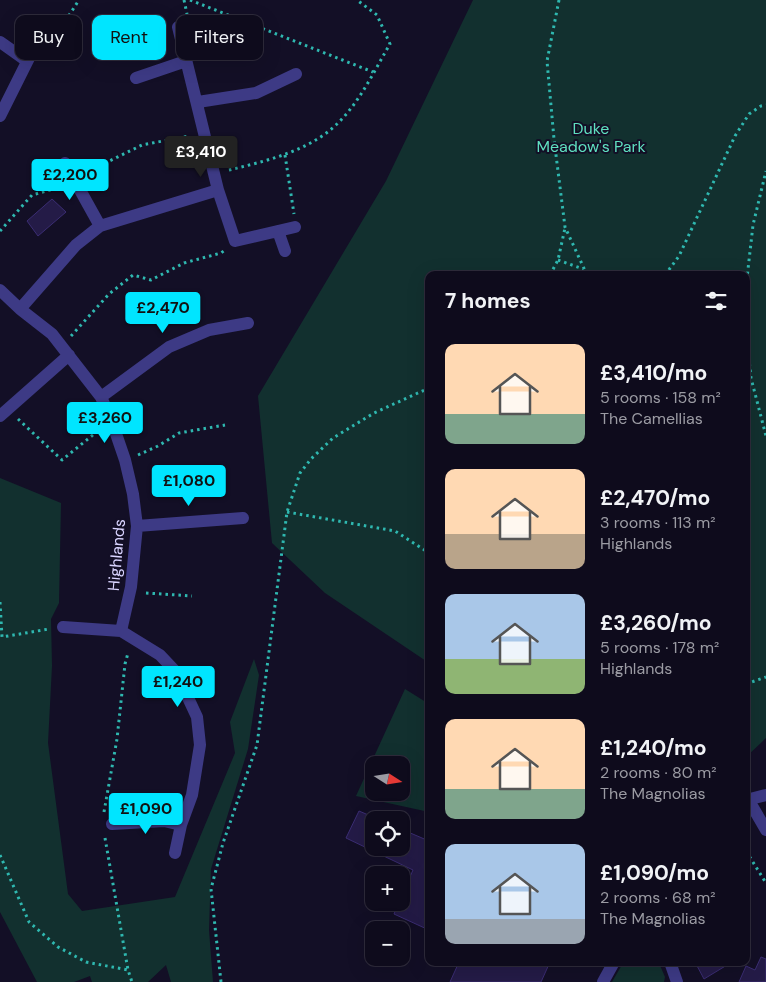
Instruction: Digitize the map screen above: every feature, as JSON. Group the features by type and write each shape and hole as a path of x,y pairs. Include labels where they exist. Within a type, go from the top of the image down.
{"street":[{"path":"0,42 27,61 0,116"},
{"path":"136,78 186,61 198,102 218,190 234,241 296,227"},
{"path":"198,102 256,93 296,74"},
{"path":"65,163 100,226"},
{"path":"20,309 76,245 100,226 218,190"},
{"path":"278,230 285,251"},
{"name":"Highlands","path":"0,290 20,309 52,334 101,397 126,460 137,526 126,635"},
{"path":"101,397 169,347 209,330 248,323"},
{"path":"5,412 66,350"},
{"path":"137,526 243,518"},
{"path":"63,627 126,635 160,655 176,672 197,717 199,759 192,795 175,853"},
{"path":"750,798 766,795"},
{"path":"750,804 766,830"},
{"path":"108,821 164,821 182,825"},
{"path":"603,982 612,966"},
{"path":"671,966 677,982"}],"path":[{"path":"69,15 78,0"},
{"path":"190,0 373,72"},
{"path":"214,174 285,155 320,137 337,124 355,102 390,44 377,15 357,0"},
{"path":"559,0 547,61 565,227 584,270"},
{"path":"668,271 679,256 735,136 750,114 761,106 766,106"},
{"path":"0,231 32,195 57,188 73,178 142,145 204,132"},
{"path":"285,155 293,196 296,227"},
{"path":"748,271 753,225 766,171"},
{"path":"552,271 558,260 565,227"},
{"path":"66,350 109,294 133,275 152,280 184,263 221,253 234,241"},
{"path":"558,260 584,270"},
{"path":"750,369 766,436"},
{"path":"221,982 211,889 223,843 257,744 287,512 300,473 311,459 333,438 374,413 425,390"},
{"path":"5,412 25,426 62,460 111,419"},
{"path":"126,460 158,446 179,433 225,425"},
{"path":"287,512 394,531 425,550"},
{"path":"130,592 192,596"},
{"path":"0,602 2,637 63,627"},
{"path":"108,821 126,635"},
{"path":"750,682 766,676"},
{"path":"104,834 128,970 132,982"},
{"path":"0,855 29,922 58,947 86,962 128,970"},
{"path":"750,857 766,883"}],"green space":[{"name":"Duke Meadow's Park","path":"473,0 766,0 766,738 750,753 750,271 425,271 425,660 325,593 272,543 258,396 386,181"},
{"path":"0,478 61,503 59,603 51,619 52,666 48,743 68,894 82,911 175,897 235,753 230,722 254,659 259,675 248,749 211,869 209,930 213,982 171,982 166,965 148,982 92,982 90,976 74,982 37,982 0,912"},
{"path":"405,689 425,702 425,811 379,801 410,801 410,756 374,756"},
{"path":"365,776 365,798 356,796"},
{"path":"621,966 660,966 665,977 664,982 612,982"}],"building":[{"path":"52,199 66,212 38,236 27,221"},
{"path":"359,811 365,814 365,847 346,838"},
{"path":"410,833 425,839 425,928 394,914 395,911 410,911 410,877 413,870 410,869 410,866 405,866 384,856 410,856"},
{"path":"761,957 766,959 766,982 739,982 746,966 755,970"},
{"path":"457,966 548,966 541,982 450,982"},
{"path":"697,966 725,966 704,979"}]}
